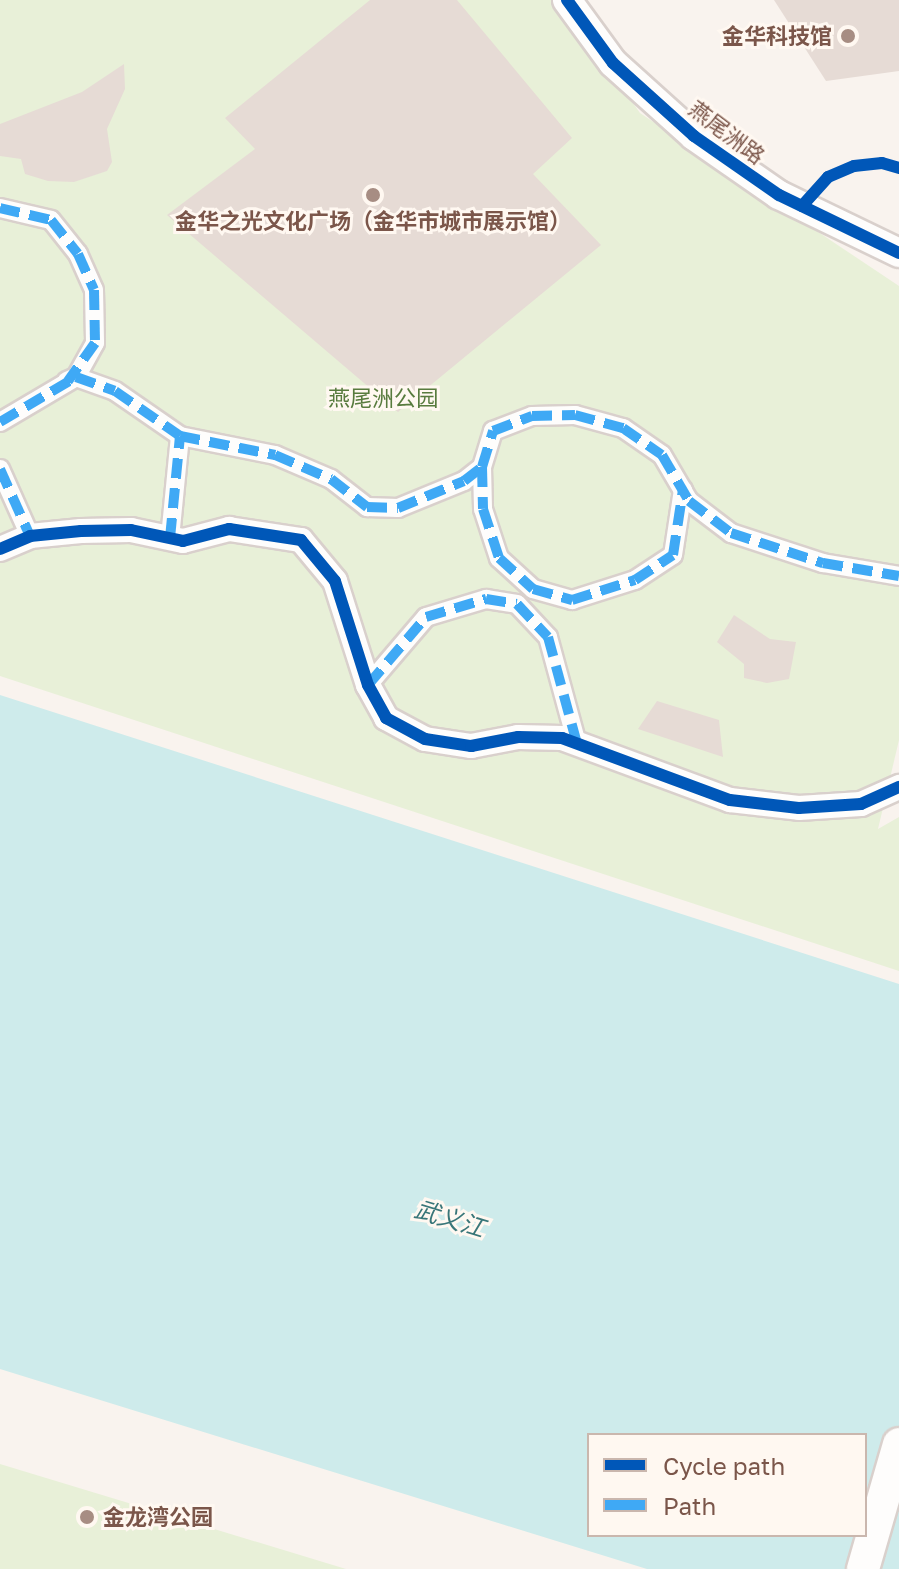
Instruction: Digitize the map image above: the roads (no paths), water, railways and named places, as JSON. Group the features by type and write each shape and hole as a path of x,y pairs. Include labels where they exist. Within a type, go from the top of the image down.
{"main road":[{"path":"863,1569 899,1444"}],"street":[{"name":"燕尾洲路","path":"567,0 613,63 694,136 779,195 899,253"},
{"path":"0,208 51,220 78,254 94,290 95,343 76,377 0,422"},
{"path":"0,413 76,377 115,391 180,436 275,455 331,479 367,507 398,508 464,481 482,467"},
{"path":"683,490 673,555 635,580 572,600 533,589 499,558 483,509 482,467 493,431 532,416 575,415 623,428 662,455 683,490 731,533 823,563 899,576"},
{"path":"170,538 180,436"},
{"path":"0,469 30,536"},
{"path":"0,549 30,536 131,530 183,541 229,529 301,540 335,581 368,685 386,718 425,739 471,746 518,737 577,744 730,800 799,808 861,804 899,787"},
{"path":"368,685 426,617 486,599 517,604 548,637 577,744"}],"water":[{"name":"武义江","path":"0,695 899,984 899,1569 647,1569 0,1369"}],"place":[{"name":"金华科技馆","path":"848,36"},
{"name":"金华之光文化广场（金华市城市展示馆）","path":"373,195"},
{"name":"金龙湾公园","path":"87,1517"}],"park label":[{"name":"燕尾洲公园","path":"383,398"}]}
